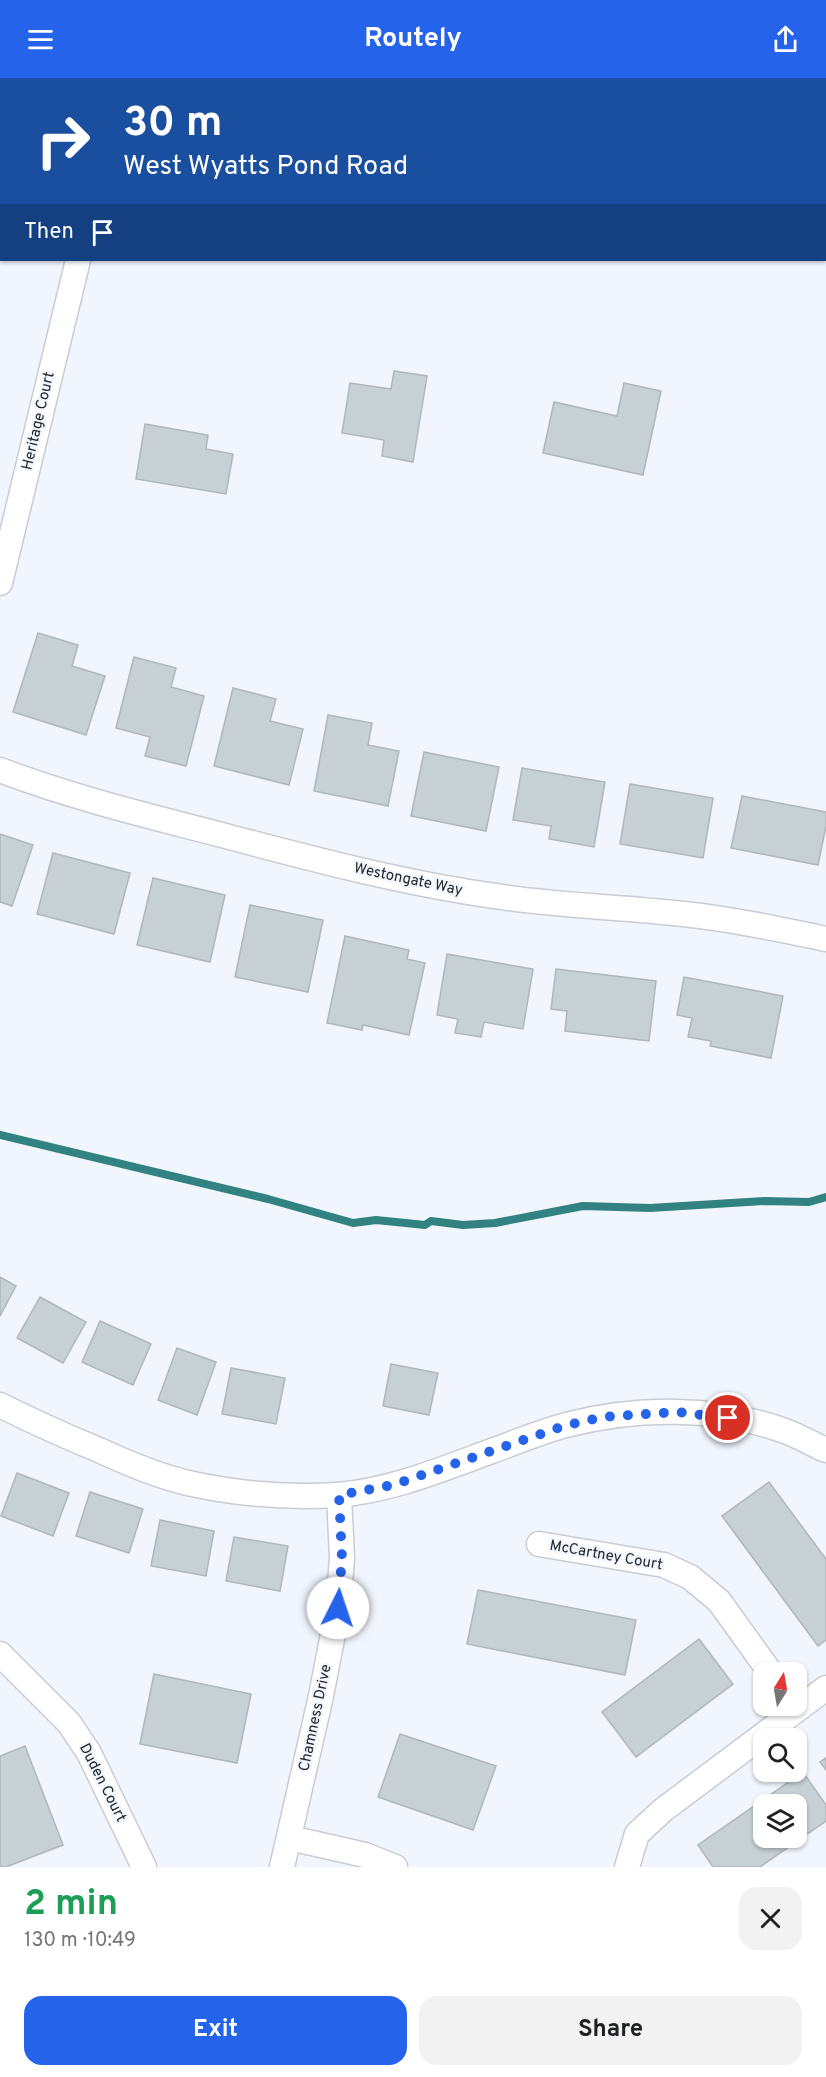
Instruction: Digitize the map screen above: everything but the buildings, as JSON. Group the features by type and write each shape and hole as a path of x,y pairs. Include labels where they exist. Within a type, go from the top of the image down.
{"street":[{"name":"Heritage Court","path":"0,583 78,261"},
{"name":"Westongate Way","path":"0,770 41,786 253,844 444,888 546,903 734,920 826,939"},
{"path":"0,1404 37,1424 128,1463 186,1482 243,1493 277,1496 339,1495 393,1485 564,1426 603,1417 637,1413 687,1413 748,1421 785,1431 826,1450"},
{"name":"Chamness Drive","path":"282,1867 329,1662 338,1608 342,1558 339,1495"},
{"name":"McCartney Court","path":"539,1544 664,1565 690,1577 719,1600 763,1662"},
{"name":"Duden Court","path":"0,1654 69,1723 89,1753 144,1867"},
{"path":"807,1700 826,1688"},
{"path":"627,1867 637,1834 663,1810 784,1716"},
{"path":"290,1839 365,1855 395,1867"}],"waterway":[{"path":"0,1135 268,1199 353,1223 376,1220 425,1225 431,1221 463,1225 495,1223 583,1206 650,1208 764,1201 809,1202 826,1197"}],"route":[{"path":"338,1608 342,1558 339,1495 393,1485 564,1426 603,1417 677,1412 728,1418"}]}
